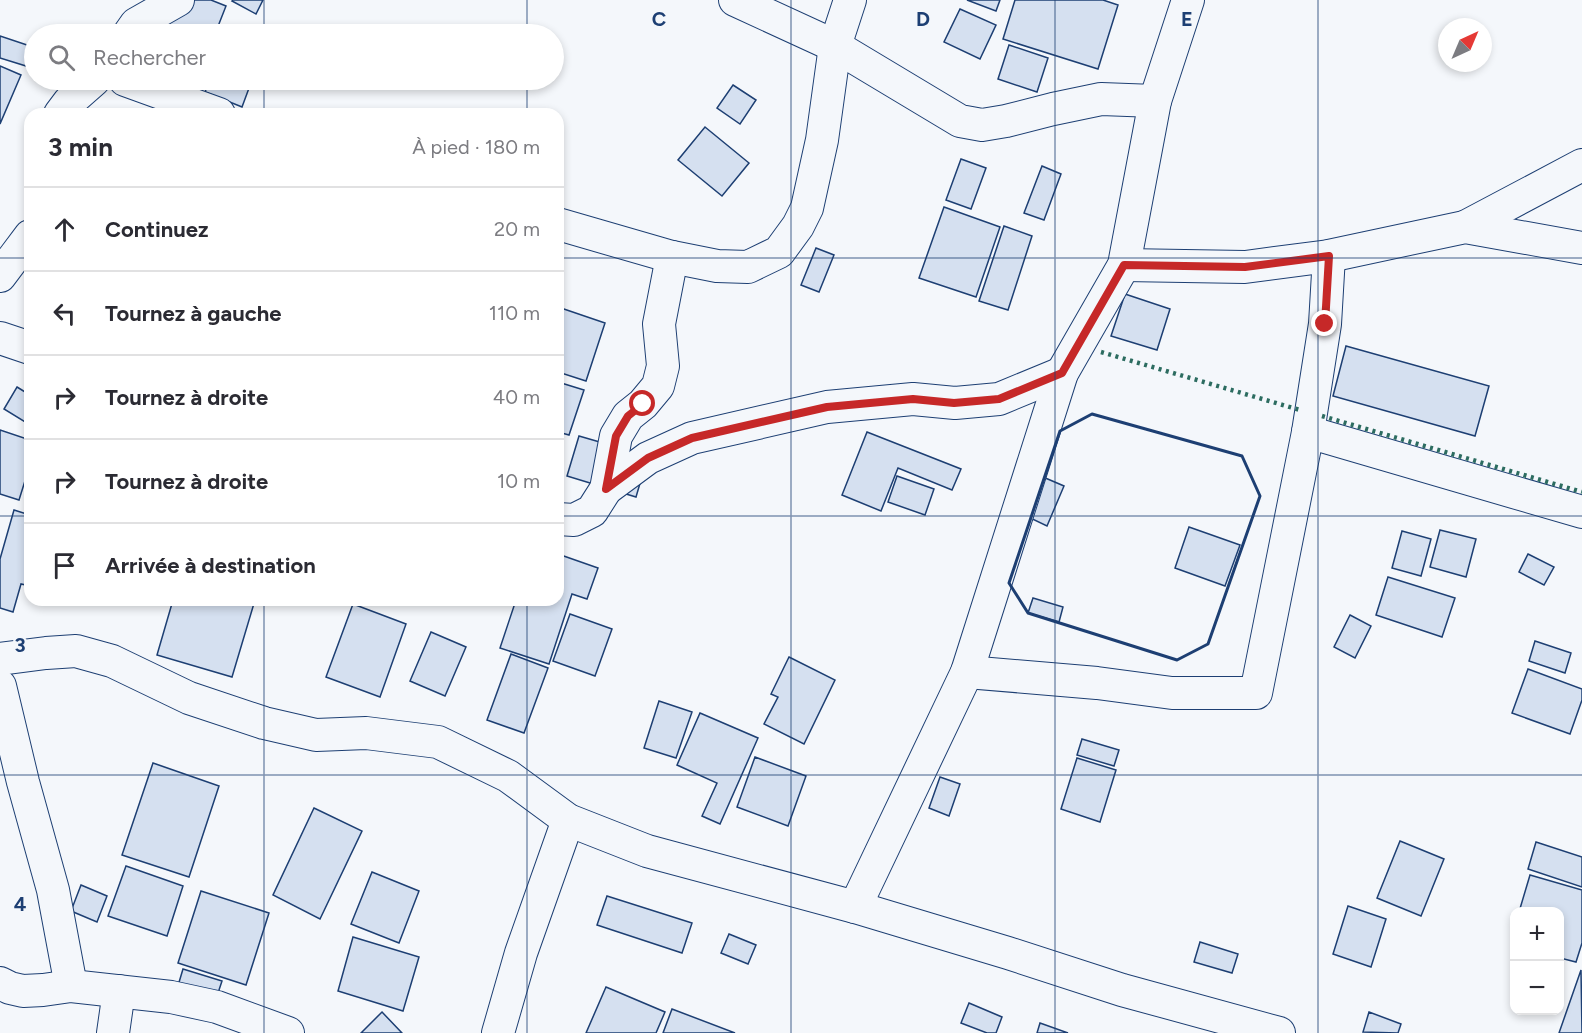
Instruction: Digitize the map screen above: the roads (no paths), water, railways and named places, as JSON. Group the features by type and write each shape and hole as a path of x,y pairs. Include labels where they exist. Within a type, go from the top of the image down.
{"street":[{"path":"135,19 178,0"},
{"path":"735,0 835,46 960,121 982,125 1101,99 1155,101"},
{"path":"564,226 672,257 717,266 748,267 779,252 798,226 807,208 822,140 835,46 850,0"},
{"path":"855,907 967,672 1062,373 1124,265 1155,101 1188,0"},
{"path":"64,108 83,90"},
{"path":"153,90 202,108"},
{"path":"1124,265 1245,267 1329,256 1465,227 1582,165"},
{"path":"1465,227 1582,248"},
{"path":"0,276 24,244"},
{"path":"967,672 1097,683 1172,693 1256,693 1308,432 1325,324 1329,256"},
{"path":"606,489 616,436 628,416 643,404 658,386 663,366 660,324 672,257"},
{"path":"0,338 24,346"},
{"path":"564,519 574,520 592,511 606,489 648,458 692,438 827,407 913,399 954,403 999,399 1062,373"},
{"path":"1308,432 1582,512"},
{"path":"0,659 76,651 112,662 189,698 264,723 316,735 366,733 438,742 508,776 568,820 647,851 855,907 1122,990 1279,1033"},
{"path":"0,686 23,782 53,890 71,986"},
{"path":"498,1033 520,953 568,820"},
{"path":"0,983 23,991 71,986 171,997 217,1007 267,1030"},
{"path":"113,1033 119,991"}]}
